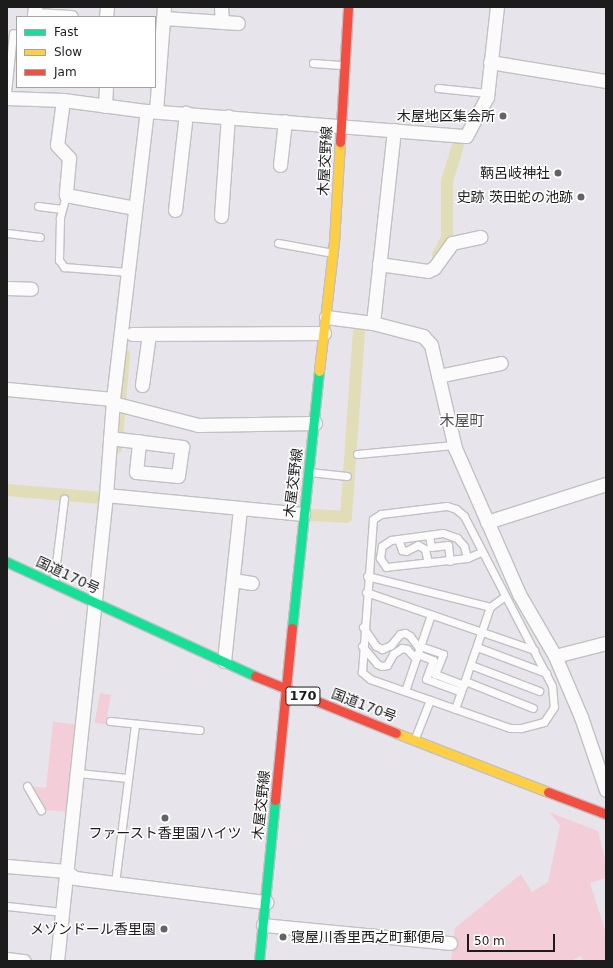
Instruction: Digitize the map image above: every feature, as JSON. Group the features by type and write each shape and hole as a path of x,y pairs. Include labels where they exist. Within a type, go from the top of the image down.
{"main road":[{"name":"木屋交野線","path":"259,961 303,514 315,423 333,252 348,7"},
{"name":"国道170号","path":"7,562 286,690 606,814"}],"street":[{"path":"34,7 34,15 52,16"},
{"path":"221,7 222,22"},
{"path":"7,98 63,100 152,111 185,118 341,131 394,130 466,136 487,93 497,7"},
{"path":"156,78 164,13 238,23"},
{"path":"490,62 606,81"},
{"path":"106,88 106,106"},
{"path":"57,961 78,773 94,603 106,496 115,438 116,403 135,208 155,88"},
{"path":"63,100 57,145 69,158 66,195 135,208"},
{"path":"175,210 185,118"},
{"path":"221,216 228,121"},
{"path":"280,165 285,126"},
{"path":"373,323 394,130"},
{"path":"379,264 428,271 434,268 452,243 480,237"},
{"path":"7,288 31,290"},
{"path":"326,317 373,323 423,336 431,345 454,445 519,594 555,656 580,717 606,790"},
{"path":"132,334 324,333"},
{"path":"142,385 149,334"},
{"path":"438,376 501,363"},
{"path":"7,389 116,403 198,425 315,423"},
{"path":"115,438 139,441"},
{"path":"487,522 606,484"},
{"path":"106,496 240,510 303,514"},
{"path":"224,661 240,510"},
{"path":"233,580 252,583"},
{"path":"555,656 606,643"},
{"path":"7,866 66,871 75,878 266,902"},
{"path":"263,925 450,943"},
{"path":"7,959 24,961"}],"lane":[{"path":"7,93 13,34"},
{"path":"313,63 345,65"},
{"path":"438,88 487,93"},
{"path":"66,195 62,209 59,260 64,267 128,272"},
{"path":"38,206 62,209"},
{"path":"7,233 40,237"},
{"path":"278,243 333,252"},
{"path":"357,454 454,445"},
{"path":"308,472 347,476"},
{"path":"54,584 64,499"},
{"path":"447,506 456,509 464,516 481,552 546,673 553,690 554,707 544,722 534,726 510,728 370,678 362,672 363,627 373,519 381,514 447,506"},
{"path":"467,558 464,546 457,538 449,534 398,539 386,542 379,552 386,567 450,561 467,558 481,552"},
{"path":"430,535 431,547 448,545 450,561"},
{"path":"398,539 402,550 418,545 425,549 428,563"},
{"path":"367,576 490,607"},
{"path":"366,592 481,630 534,650"},
{"path":"456,709 477,647 481,630 490,607 504,597"},
{"path":"405,691 431,614"},
{"path":"363,627 376,646 382,649 391,645 400,634 405,633 410,636 418,652 433,660 426,679 461,692"},
{"path":"362,646 377,664 382,666 387,665 393,654 402,648 418,652 443,654 435,674 533,708"},
{"path":"477,647 546,673"},
{"path":"471,665 539,691"},
{"path":"414,739 430,700"},
{"path":"110,721 200,730"},
{"path":"115,883 135,724"},
{"path":"78,773 128,778"},
{"path":"27,786 41,810"},
{"path":"7,906 62,912"}],"shaded area":[{"path":"100,693 111,695 106,724 95,723"},
{"path":"53,722 83,725 74,812 41,810 27,786 46,788"},
{"path":"549,812 598,831 606,863 606,878 590,883 606,933 606,961 583,961 581,956 571,961 451,961 455,928 521,874 532,892 548,882 560,825"}],"waterway":[{"path":"438,255 447,238 447,181 459,142"},
{"path":"296,514 346,517 359,332"},
{"path":"116,448 124,354"},
{"path":"7,490 115,499"}],"traffic: fast":[{"path":"292,628 319,371"},
{"path":"7,562 255,676"},
{"path":"259,961 275,800"}],"traffic: slow":[{"path":"319,371 334,242 340,142"},
{"path":"396,733 548,792"}],"traffic: jam":[{"path":"340,142 348,7"},
{"path":"275,800 292,628"},
{"path":"255,676 396,733"},
{"path":"548,792 606,814"}],"place":[{"name":"木屋地区集会所","path":"503,116"},
{"name":"鞆呂岐神社","path":"558,173"},
{"name":"史跡 茨田蛇の池跡","path":"581,197"},
{"name":"ファースト香里園ハイツ","path":"165,818"},
{"name":"メゾンドール香里園","path":"164,929"},
{"name":"寝屋川香里西之町郵便局","path":"283,937"}],"district":[{"name":"木屋町","path":"462,422"}]}
